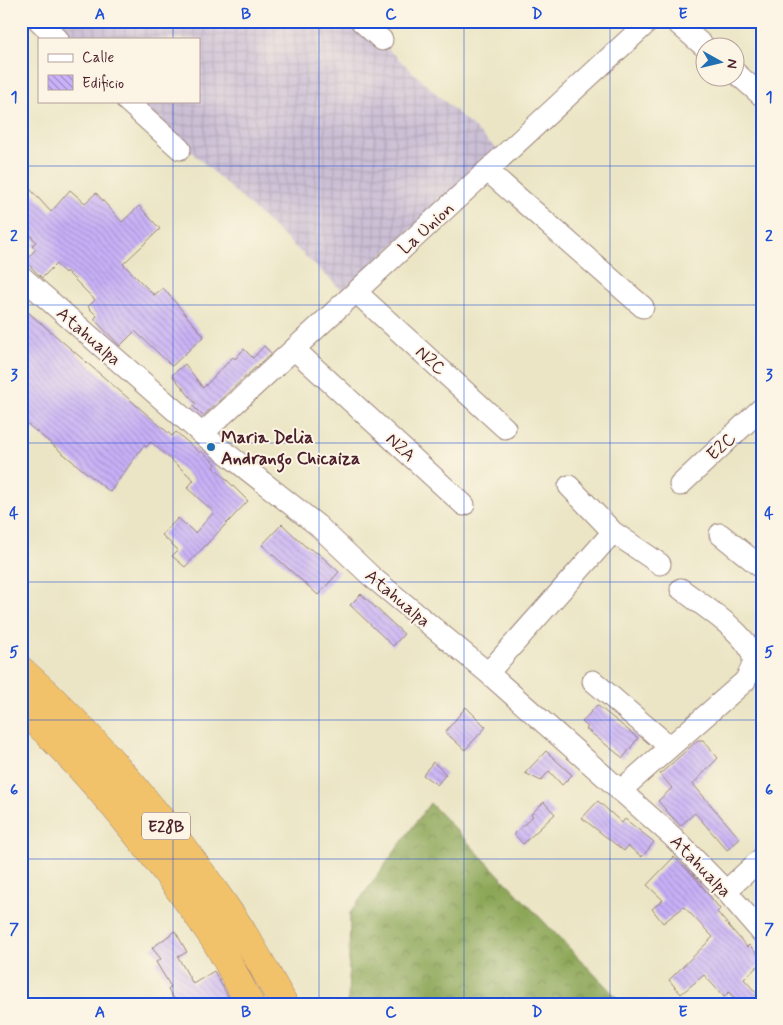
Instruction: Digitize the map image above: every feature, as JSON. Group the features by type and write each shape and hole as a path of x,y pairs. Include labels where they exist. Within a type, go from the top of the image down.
{"highway":[{"name":"E28B","path":"21,670 47,693 150,806 234,919 284,1004"},
{"name":"E28B","path":"21,707 58,742 111,802 160,864 212,936 250,1004"}],"street":[{"path":"39,21 57,38"},
{"path":"361,21 382,40"},
{"name":"La Union","path":"202,434 488,172 649,21"},
{"path":"675,21 696,39"},
{"path":"746,82 762,96"},
{"path":"128,102 180,149"},
{"path":"488,172 643,307"},
{"name":"Atahualpa","path":"21,276 202,434 317,525 372,578 488,673 673,837 762,933"},
{"name":"N2C","path":"356,292 505,428"},
{"name":"N2A","path":"294,349 464,505"},
{"name":"E2C","path":"680,485 762,408"},
{"path":"569,486 613,532 660,564"},
{"path":"488,673 613,532"},
{"path":"720,534 762,568"},
{"path":"620,791 745,681 754,662 751,649 741,637 681,589"},
{"path":"593,681 670,747"},
{"path":"726,892 762,858"}],"shaded area":[{"path":"49,21 357,21 498,150 343,291 137,102 200,102 200,38 67,38"}],"green space":[{"path":"430,803 623,1004 348,1004 350,913"}],"building":[{"path":"21,179 51,212 70,190 85,203 96,193 122,222 139,206 160,229 123,264 154,295 163,288 204,336 172,366 135,331 120,346 94,319 97,316 88,307 95,300 66,271 65,273 56,264 42,278 25,261 36,249 32,245 36,242 21,224"},
{"path":"21,306 172,436 176,432 200,453 201,451 216,464 214,467 248,501 185,567 172,556 178,550 162,535 178,518 195,533 214,512 187,488 194,480 151,442 146,447 144,445 110,492 21,419"},
{"path":"264,346 271,353 203,416 193,406 196,404 172,375 185,364 203,388 233,357 235,359 244,349 253,358"},
{"path":"282,524 305,546 319,554 339,572 318,595 262,545"},
{"path":"361,594 404,634 393,646 350,605"},
{"path":"597,705 638,738 623,758 586,729 588,727 582,722"},
{"path":"466,707 486,727 465,750 445,732"},
{"path":"698,740 703,740 718,758 693,784 740,839 727,850 695,813 680,826 658,801 672,788 660,774"},
{"path":"546,751 572,775 562,785 549,771 541,781 525,773"},
{"path":"433,762 446,774 437,785 423,775"},
{"path":"598,801 622,823 625,819 654,842 642,857 628,846 624,851 582,818"},
{"path":"544,802 555,814 523,844 514,834 533,816 531,814"},
{"path":"674,857 694,876 720,909 717,912 747,947 749,945 762,959 762,962 744,979 757,994 747,1004 738,1004 729,992 724,997 704,975 681,994 669,980 713,937 684,907 663,923 652,909 663,900 647,885"},
{"path":"175,931 187,952 178,957 193,984 214,971 232,1004 178,1004 168,990 171,987 156,962 161,959 152,948"}],"place":[{"name":"Maria Delia Andrango Chicaiza","path":"211,447"}]}
